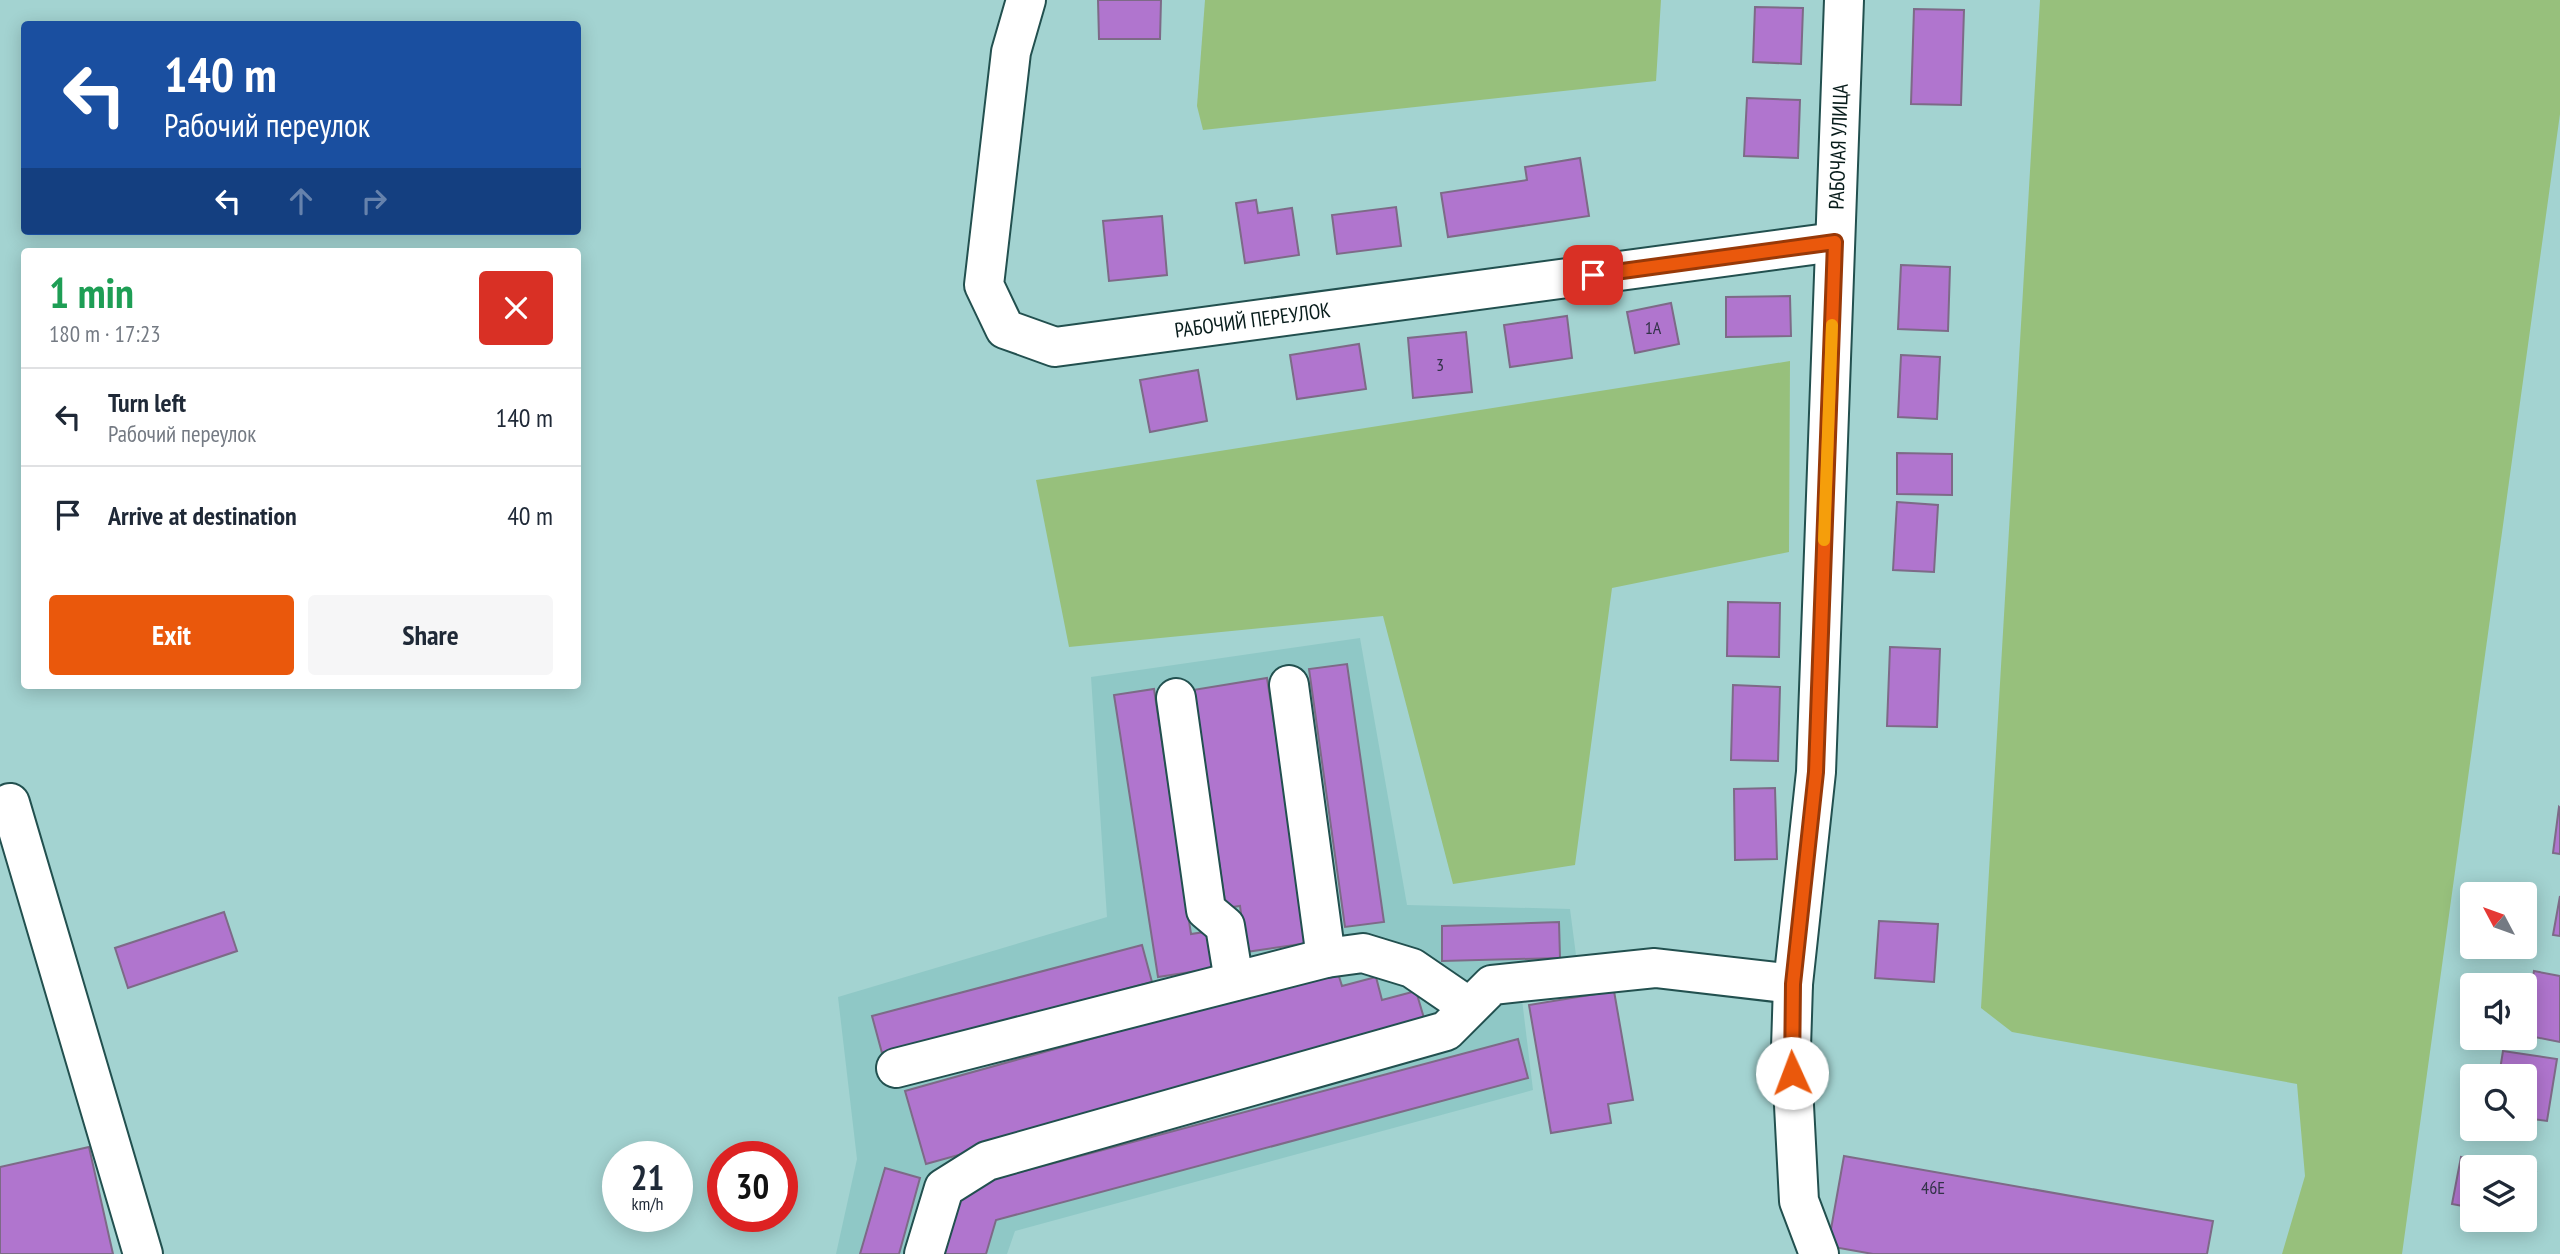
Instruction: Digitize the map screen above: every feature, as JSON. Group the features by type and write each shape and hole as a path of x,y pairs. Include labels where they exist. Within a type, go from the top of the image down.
{"street":[{"name":"РАБОЧИЙ ПЕРЕУЛОК","path":"1026,0 1010,52 984,285 1005,330 1055,347 1835,242"},
{"name":"РАБОЧАЯ УЛИЦА","path":"1818,1254 1798,1201 1791,1048 1793,984 1816,772 1844,0"},
{"path":"1289,685 1326,958"},
{"path":"1176,698 1206,910 1224,926 1234,981"},
{"path":"10,803 143,1254"},
{"path":"896,1068 1326,958 1363,953 1412,968 1469,1007"},
{"path":"924,1254 944,1188 987,1161 1446,1031 1492,985 1655,968 1793,984"}],"shaded area":[{"path":"1360,638 1407,905 1570,909 1577,963 1519,975 1533,1090 1015,1231 1007,1254 836,1254 857,1159 838,997 1107,917 1091,677"}],"green space":[{"path":"1205,0 1661,0 1656,81 1203,130 1197,106"},
{"path":"2040,0 2560,0 2560,114 2402,1254 2282,1254 2305,1176 2297,1084 2012,1032 1981,1008"},
{"path":"1790,361 1789,552 1612,588 1575,865 1453,884 1383,616 1069,647 1036,480"}],"building":[{"path":"1098,0 1161,0 1160,39 1099,39"},
{"path":"1755,7 1803,8 1801,64 1753,62"},
{"path":"1914,9 1964,10 1961,105 1911,104"},
{"path":"1747,98 1800,100 1798,158 1744,156"},
{"path":"1580,158 1589,216 1448,237 1441,193 1527,180 1525,167"},
{"path":"1256,200 1258,213 1292,208 1299,255 1245,263 1236,203"},
{"path":"1396,207 1401,246 1337,254 1332,215"},
{"path":"1162,216 1167,275 1109,281 1103,221"},
{"path":"1901,265 1950,267 1948,331 1898,329"},
{"path":"1790,296 1791,336 1726,337 1726,297"},
{"path":"1671,303 1679,344 1635,353 1627,312"},
{"path":"1567,316 1572,358 1510,367 1504,325"},
{"path":"1466,332 1472,392 1413,398 1408,338"},
{"path":"1359,344 1366,389 1297,399 1290,355"},
{"path":"1901,355 1940,357 1937,419 1898,417"},
{"path":"1198,370 1207,421 1150,432 1140,380"},
{"path":"1897,453 1952,454 1952,495 1897,494"},
{"path":"1897,502 1938,505 1934,572 1893,570"},
{"path":"1728,602 1780,603 1779,657 1727,656"},
{"path":"1890,647 1940,649 1937,727 1887,726"},
{"path":"1347,664 1384,922 1345,927 1309,669"},
{"path":"1267,678 1308,943 1246,952 1240,906 1226,908 1193,690"},
{"path":"1733,685 1780,687 1778,761 1731,760"},
{"path":"1154,689 1191,934 1211,931 1217,968 1158,977 1114,695"},
{"path":"1775,788 1777,859 1735,860 1734,789"},
{"path":"2560,808 2560,854 2553,853"},
{"path":"2560,896 2560,936 2553,935"},
{"path":"224,912 237,951 128,988 115,948"},
{"path":"1879,921 1938,924 1934,982 1875,978"},
{"path":"1559,922 1560,958 1442,961 1442,926"},
{"path":"1142,945 1152,982 882,1053 872,1016"},
{"path":"1337,970 1342,986 1376,977 1382,1000 1416,991 1426,1025 926,1164 905,1091"},
{"path":"2534,971 2560,976 2560,1042 2537,1037 2537,973"},
{"path":"1614,991 1633,1100 1608,1104 1611,1123 1551,1133 1529,1005"},
{"path":"1518,1039 1528,1078 996,1220 986,1254 941,1254 964,1187"},
{"path":"2503,1051 2557,1059 2547,1121 2537,1120 2537,1064 2501,1064"},
{"path":"89,1147 113,1254 0,1254 0,1167"},
{"path":"1844,1156 2213,1221 2207,1254 1873,1254 1828,1246"},
{"path":"2460,1162 2460,1206 2452,1204"},
{"path":"885,1168 920,1178 899,1254 860,1254"}],"slow traffic":[{"path":"1824,540 1832,325"}],"route":[{"path":"1593,275 1835,242 1816,772 1793,984 1792,1073"}]}
